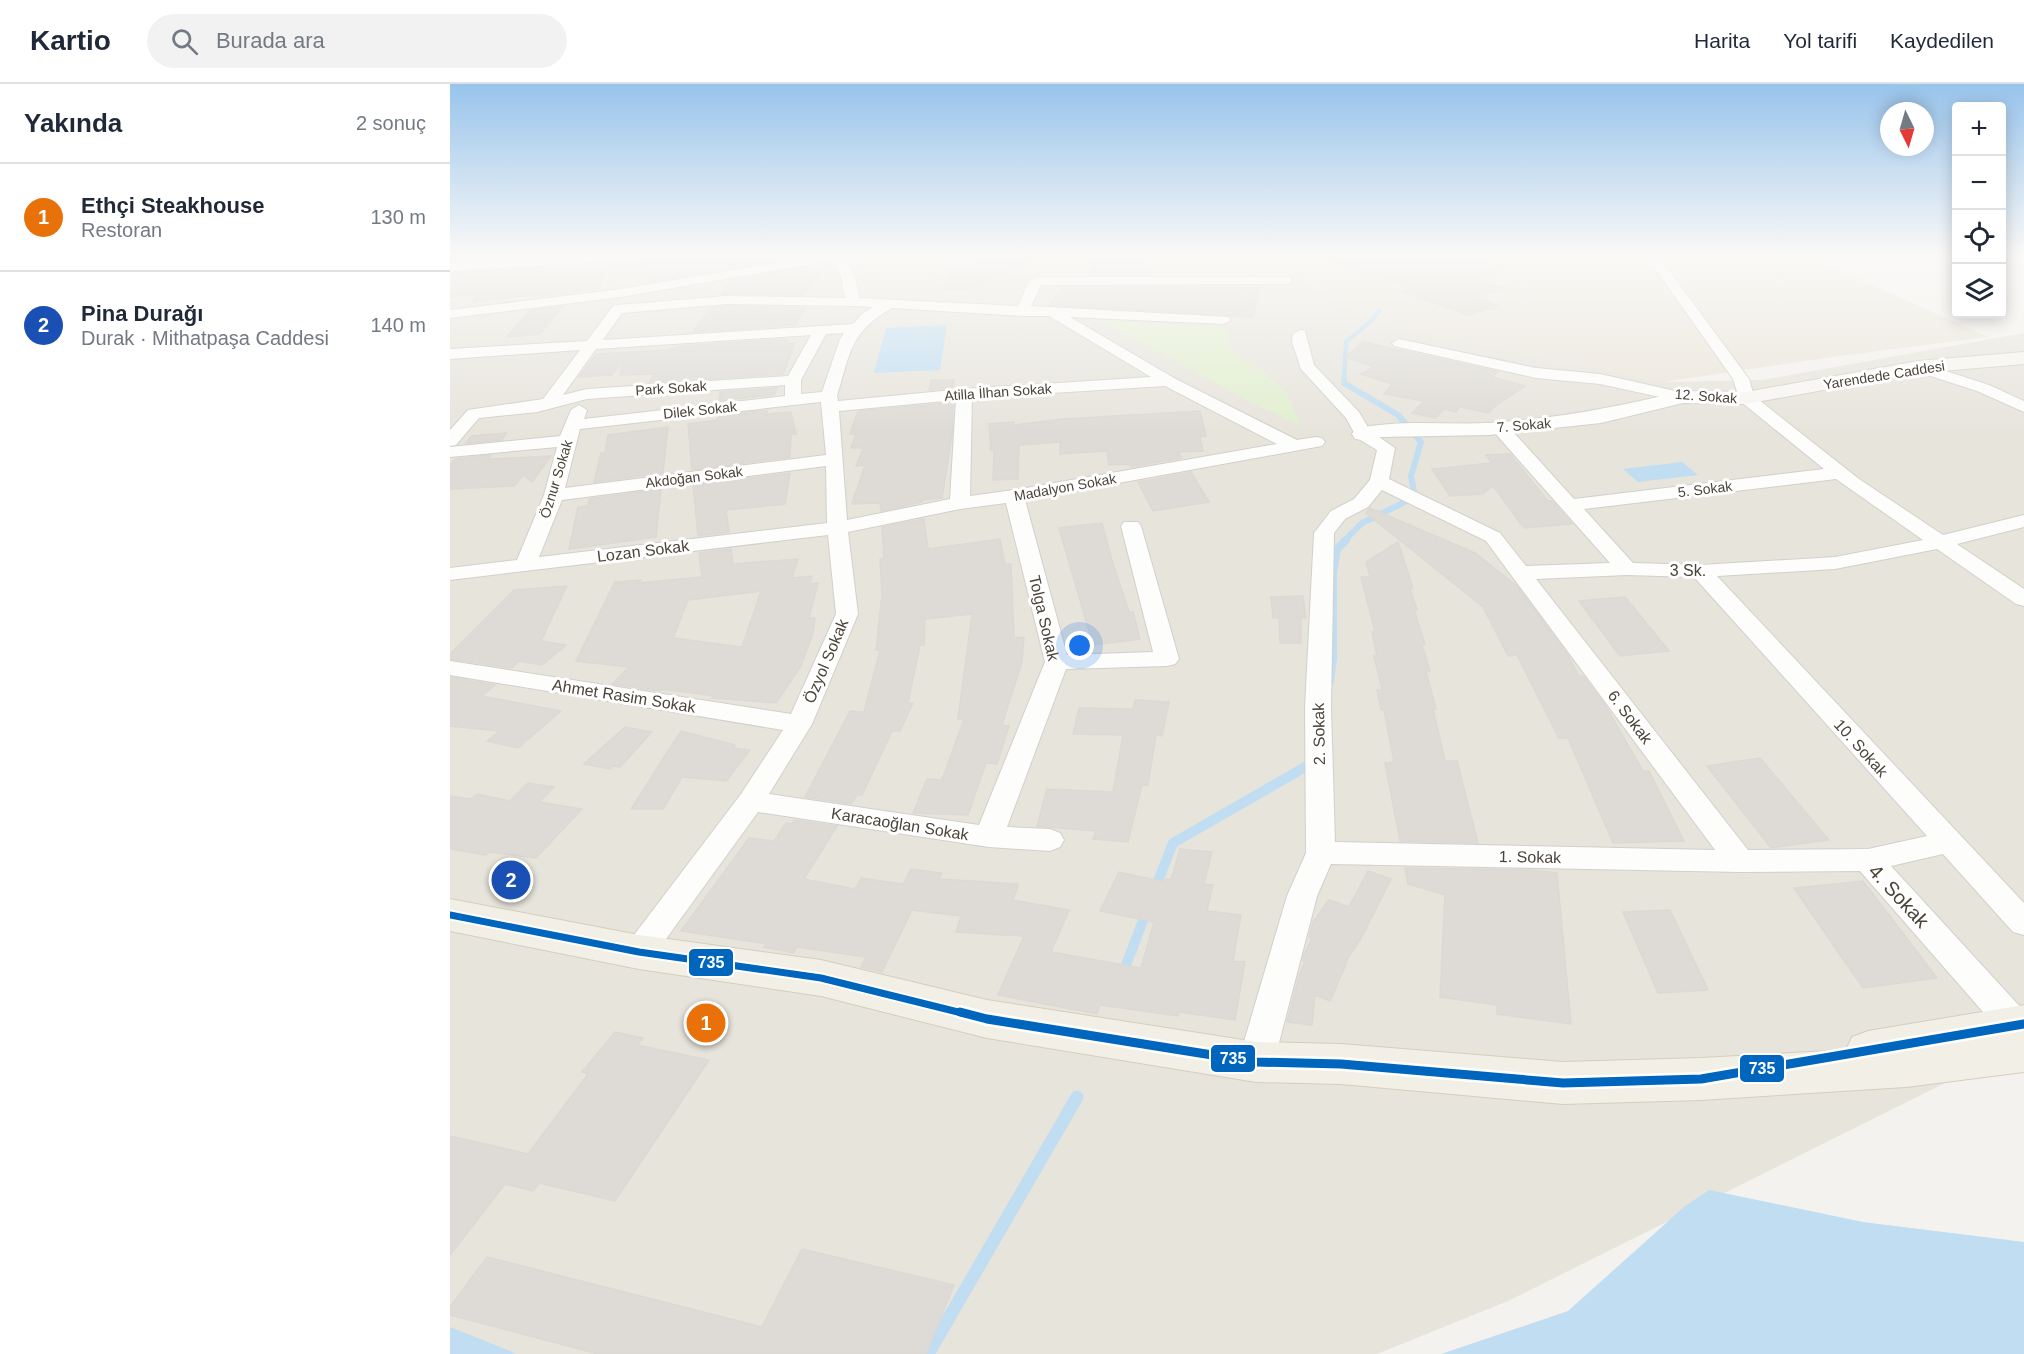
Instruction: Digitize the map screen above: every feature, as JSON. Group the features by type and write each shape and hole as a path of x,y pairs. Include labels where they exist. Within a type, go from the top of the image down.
{"main road":[{"name":"Yarendede Caddesi","path":"1746,398 1918,367 2024,358"},
{"path":"450,915 639,952 821,978 987,1019 1256,1062 1341,1064 1563,1083 1701,1079 1906,1067 2021,1034"}],"street":[{"path":"549,403 611,313"},
{"name":"Özyol Sokak","path":"639,952 751,801 799,724 847,614 837,528 836,459 829,401 848,339 873,313"},
{"path":"1055,313 1168,381 1293,445"},
{"path":"1095,313 1224,320"},
{"path":"1694,313 1741,379 1746,398"},
{"path":"450,354 857,328"},
{"path":"793,400 794,380 821,330"},
{"path":"1300,334 1299,342 1307,366 1353,416 1364,434"},
{"name":"12. Sokak","path":"1399,343 1536,373 1600,379 1683,396 1746,398 1840,473 1938,543 2024,599"},
{"path":"1918,367 1983,388 2024,407"},
{"name":"Park Sokak","path":"450,441 474,414 537,407 587,394 794,380"},
{"name":"Atilla İlhan Sokak","path":"829,401 1168,381"},
{"path":"1983,388 2024,388"},
{"name":"Öznur Sokak","path":"526,564 554,495 570,433 587,394"},
{"path":"960,502 964,394"},
{"name":"7. Sokak","path":"1364,434 1382,431 1500,428 1601,417 1683,396"},
{"name":"Dilek Sokak","path":"450,452 793,400 829,401"},
{"path":"1500,428 1627,569"},
{"name":"2. Sokak","path":"1256,1062 1302,896 1321,853 1318,707 1324,533 1338,515 1361,503 1379,481 1386,448 1364,434"},
{"name":"Madalyon Sokak","path":"837,528 960,502 1014,496 1316,442"},
{"name":"Akdoğan Sokak","path":"554,495 836,459"},
{"name":"5. Sokak","path":"1570,506 1840,473"},
{"path":"1379,481 1493,537 1520,573"},
{"name":"Tolga Sokak","path":"989,837 1057,662 1014,496"},
{"name":"3 Sk.","path":"1520,573 1627,569 1700,571 1835,562 1938,543 2024,521"},
{"path":"1057,662 1167,659 1131,526"},
{"name":"Lozan Sokak","path":"450,574 837,528"},
{"name":"10. Sokak","path":"1700,571 2024,923"},
{"name":"6. Sokak","path":"1520,573 1740,861"},
{"name":"Ahmet Rasim Sokak","path":"450,668 799,724"},
{"name":"Karacaoğlan Sokak","path":"751,801 989,837 1050,840"},
{"path":"1868,860 1947,842"},
{"name":"1. Sokak","path":"1321,853 1740,861"},
{"name":"4. Sokak","path":"1740,861 1868,860 2021,1034"}],"shaded area":[{"path":"450,313 1359,313 1373,322 1663,382 1762,380 2024,333 2024,1067 1947,1082 1508,1301 1377,1354 450,1354"},
{"path":"1359,313 1935,313 1988,337 1663,382 1373,322"}],"green space":[{"path":"1103,321 1226,326 1232,352 1261,370 1285,390 1301,426 1248,401"}],"water":[{"path":"947,325 940,370 874,373 886,328"},
{"path":"1682,462 1698,475 1638,482 1623,469"},
{"path":"1709,1190 1863,1222 2024,1242 2024,1354 1441,1354 1568,1311 1684,1207"},
{"path":"450,1327 510,1351 516,1354 450,1354"}],"building":[{"path":"527,313 557,313 540,334 507,337"},
{"path":"707,313 802,313 795,325 693,332"},
{"path":"1190,313 1254,313 1253,317"},
{"path":"788,339 786,344 795,343 783,374 649,383 655,374 620,375 623,361 612,375 579,377 596,354"},
{"path":"1363,342 1498,372 1492,377 1525,386 1494,407 1489,413 1460,407 1456,412 1444,409 1435,418 1412,413 1424,401 1384,394 1392,384 1361,374 1374,367 1345,357"},
{"path":"931,380 954,380 952,388 929,390"},
{"path":"777,388 774,395 719,401 720,392"},
{"path":"949,403 948,405 953,405 952,434 942,498 921,500 922,502 881,511 880,503 852,504 865,465 856,466 863,448 851,448 856,434 850,434 858,411"},
{"path":"768,410 766,414 791,412 796,434 791,434 790,457 692,470 688,424 717,420 718,416"},
{"path":"1200,411 1206,436 1200,437 1203,451 1178,452 1182,458 1131,467 1129,464 1109,465 1107,451 1060,454 1060,442 1019,445 1018,479 993,480 994,450 991,450 989,424 1014,422 1014,425 1063,419"},
{"path":"668,427 663,473 594,482 601,453 605,453 608,435"},
{"path":"506,433 502,440 466,443 471,436"},
{"path":"1510,454 1548,501 1552,501 1572,524 1524,528 1493,486 1482,494 1450,496 1432,469 1492,463 1486,455"},
{"path":"491,455 489,459 551,456 532,482 523,475 514,486 450,489 450,466 455,459"},
{"path":"1191,472 1209,502 1153,511 1138,482"},
{"path":"790,473 785,504 726,510 729,532 698,536 693,485"},
{"path":"661,489 656,537 569,549 578,507 588,506 589,499"},
{"path":"1370,508 1475,553 1516,585 1567,654 1579,676 1583,676 1605,705 1643,771 1649,771 1684,841 1613,843 1568,738 1559,738 1517,655 1508,656 1483,607 1366,513"},
{"path":"924,519 928,549 1000,539 1005,564 1011,564 1014,638 1024,637 1022,662 1002,725 1009,726 997,764 986,763 968,815 913,813 927,779 942,780 964,719 958,719 972,614 925,619 924,645 920,645 908,703 913,703 900,731 892,731 862,795 857,795 851,804 805,797 850,711 864,712 880,650 876,650 882,594 880,559 884,558 882,527"},
{"path":"1102,523 1113,564 1129,612 1133,612 1140,639 1093,645 1059,528"},
{"path":"1398,542 1413,588 1410,588 1417,610 1414,610 1425,644 1422,645 1430,671 1426,671 1436,709 1433,709 1445,761 1457,761 1478,843 1400,841 1385,763 1394,762 1384,710 1381,710 1377,690 1382,690 1374,656 1377,656 1372,632 1375,632 1361,577 1370,577 1366,562"},
{"path":"731,549 733,564 798,559 792,578 812,576 810,584 818,583 809,618 815,618 813,633 801,666 776,703 712,698 715,696 612,684 629,667 576,661 615,582 641,580 639,583 702,577 699,553","holes":["761,591 742,647 673,638 688,600"]},
{"path":"567,586 541,641 566,645 542,665 519,661 512,668 450,659 450,654 514,590"},
{"path":"1303,596 1306,618 1301,618 1301,643 1280,643 1279,618 1273,618 1271,597"},
{"path":"1625,597 1669,651 1620,656 1579,601"},
{"path":"450,677 495,685 482,696 561,711 518,748 487,741 499,731 450,726"},
{"path":"1135,700 1169,702 1162,736 1156,735 1148,785 1142,785 1128,842 1093,839 1096,831 1037,826 1047,789 1113,792 1123,735 1073,734 1079,708 1133,709"},
{"path":"625,727 652,732 620,767 614,766 610,769 584,764"},
{"path":"681,731 735,745 733,748 750,750 726,781 682,777 663,809 631,809"},
{"path":"1760,758 1829,840 1771,848 1707,766"},
{"path":"528,783 554,787 539,802 582,809 536,858 489,852 486,855 450,849 450,796 471,799 477,794 510,801"},
{"path":"794,820 837,826 804,879 855,889 861,878 903,884 911,869 942,873 939,879 1018,884 1013,900 1069,910 1051,952 1141,968 1154,922 1100,911 1119,872 1165,882 1166,879 1171,880 1180,849 1212,852 1204,884 1213,885 1207,911 1241,915 1233,961 1245,962 1235,1020 1179,1012 1178,1016 1100,1005 1097,1014 998,995 1024,936 956,932 961,916 912,910 882,972 861,967 866,957 797,947 793,953 764,947 767,944 681,931 749,838 774,841 786,823 792,824"},
{"path":"1405,868 1529,870 1557,873 1571,1024 1497,1014 1497,1005 1440,997 1445,895 1408,884"},
{"path":"1368,871 1391,879 1361,938 1346,961 1330,1001 1315,995 1312,1025 1287,1022 1305,962 1303,961 1304,954 1312,939 1309,937 1313,922 1329,900 1349,907"},
{"path":"1863,881 1937,978 1863,988 1794,888"},
{"path":"1670,910 1708,990 1658,993 1623,912"},
{"path":"615,1032 643,1038 637,1045 709,1060 615,1201 539,1183 533,1191 505,1184 450,1255 450,1136 528,1154 588,1074 582,1072"},
{"path":"802,1249 954,1285 926,1354 598,1354 450,1315 450,1307 487,1257 762,1327"}],"waterway":[{"path":"1344,380 1346,342 1377,313"},
{"path":"1344,380 1344,383 1398,415 1421,442 1411,476 1415,497 1362,523 1344,541"},
{"path":"1330,681 1333,658 1333,572 1337,549 1346,540"},
{"path":"1155,889 1173,843 1314,762"},
{"path":"1123,973 1147,910"},
{"path":"928,1354 1077,1097"}],"transit line":[{"name":"735","path":"450,915 639,952 821,978 987,1019 1256,1062 1341,1064 1563,1083 1701,1079 2024,1024"}],"place":[{"name":"Pina Durağı","path":"511,880"},
{"name":"Ethçi Steakhouse","path":"706,1023"}]}
